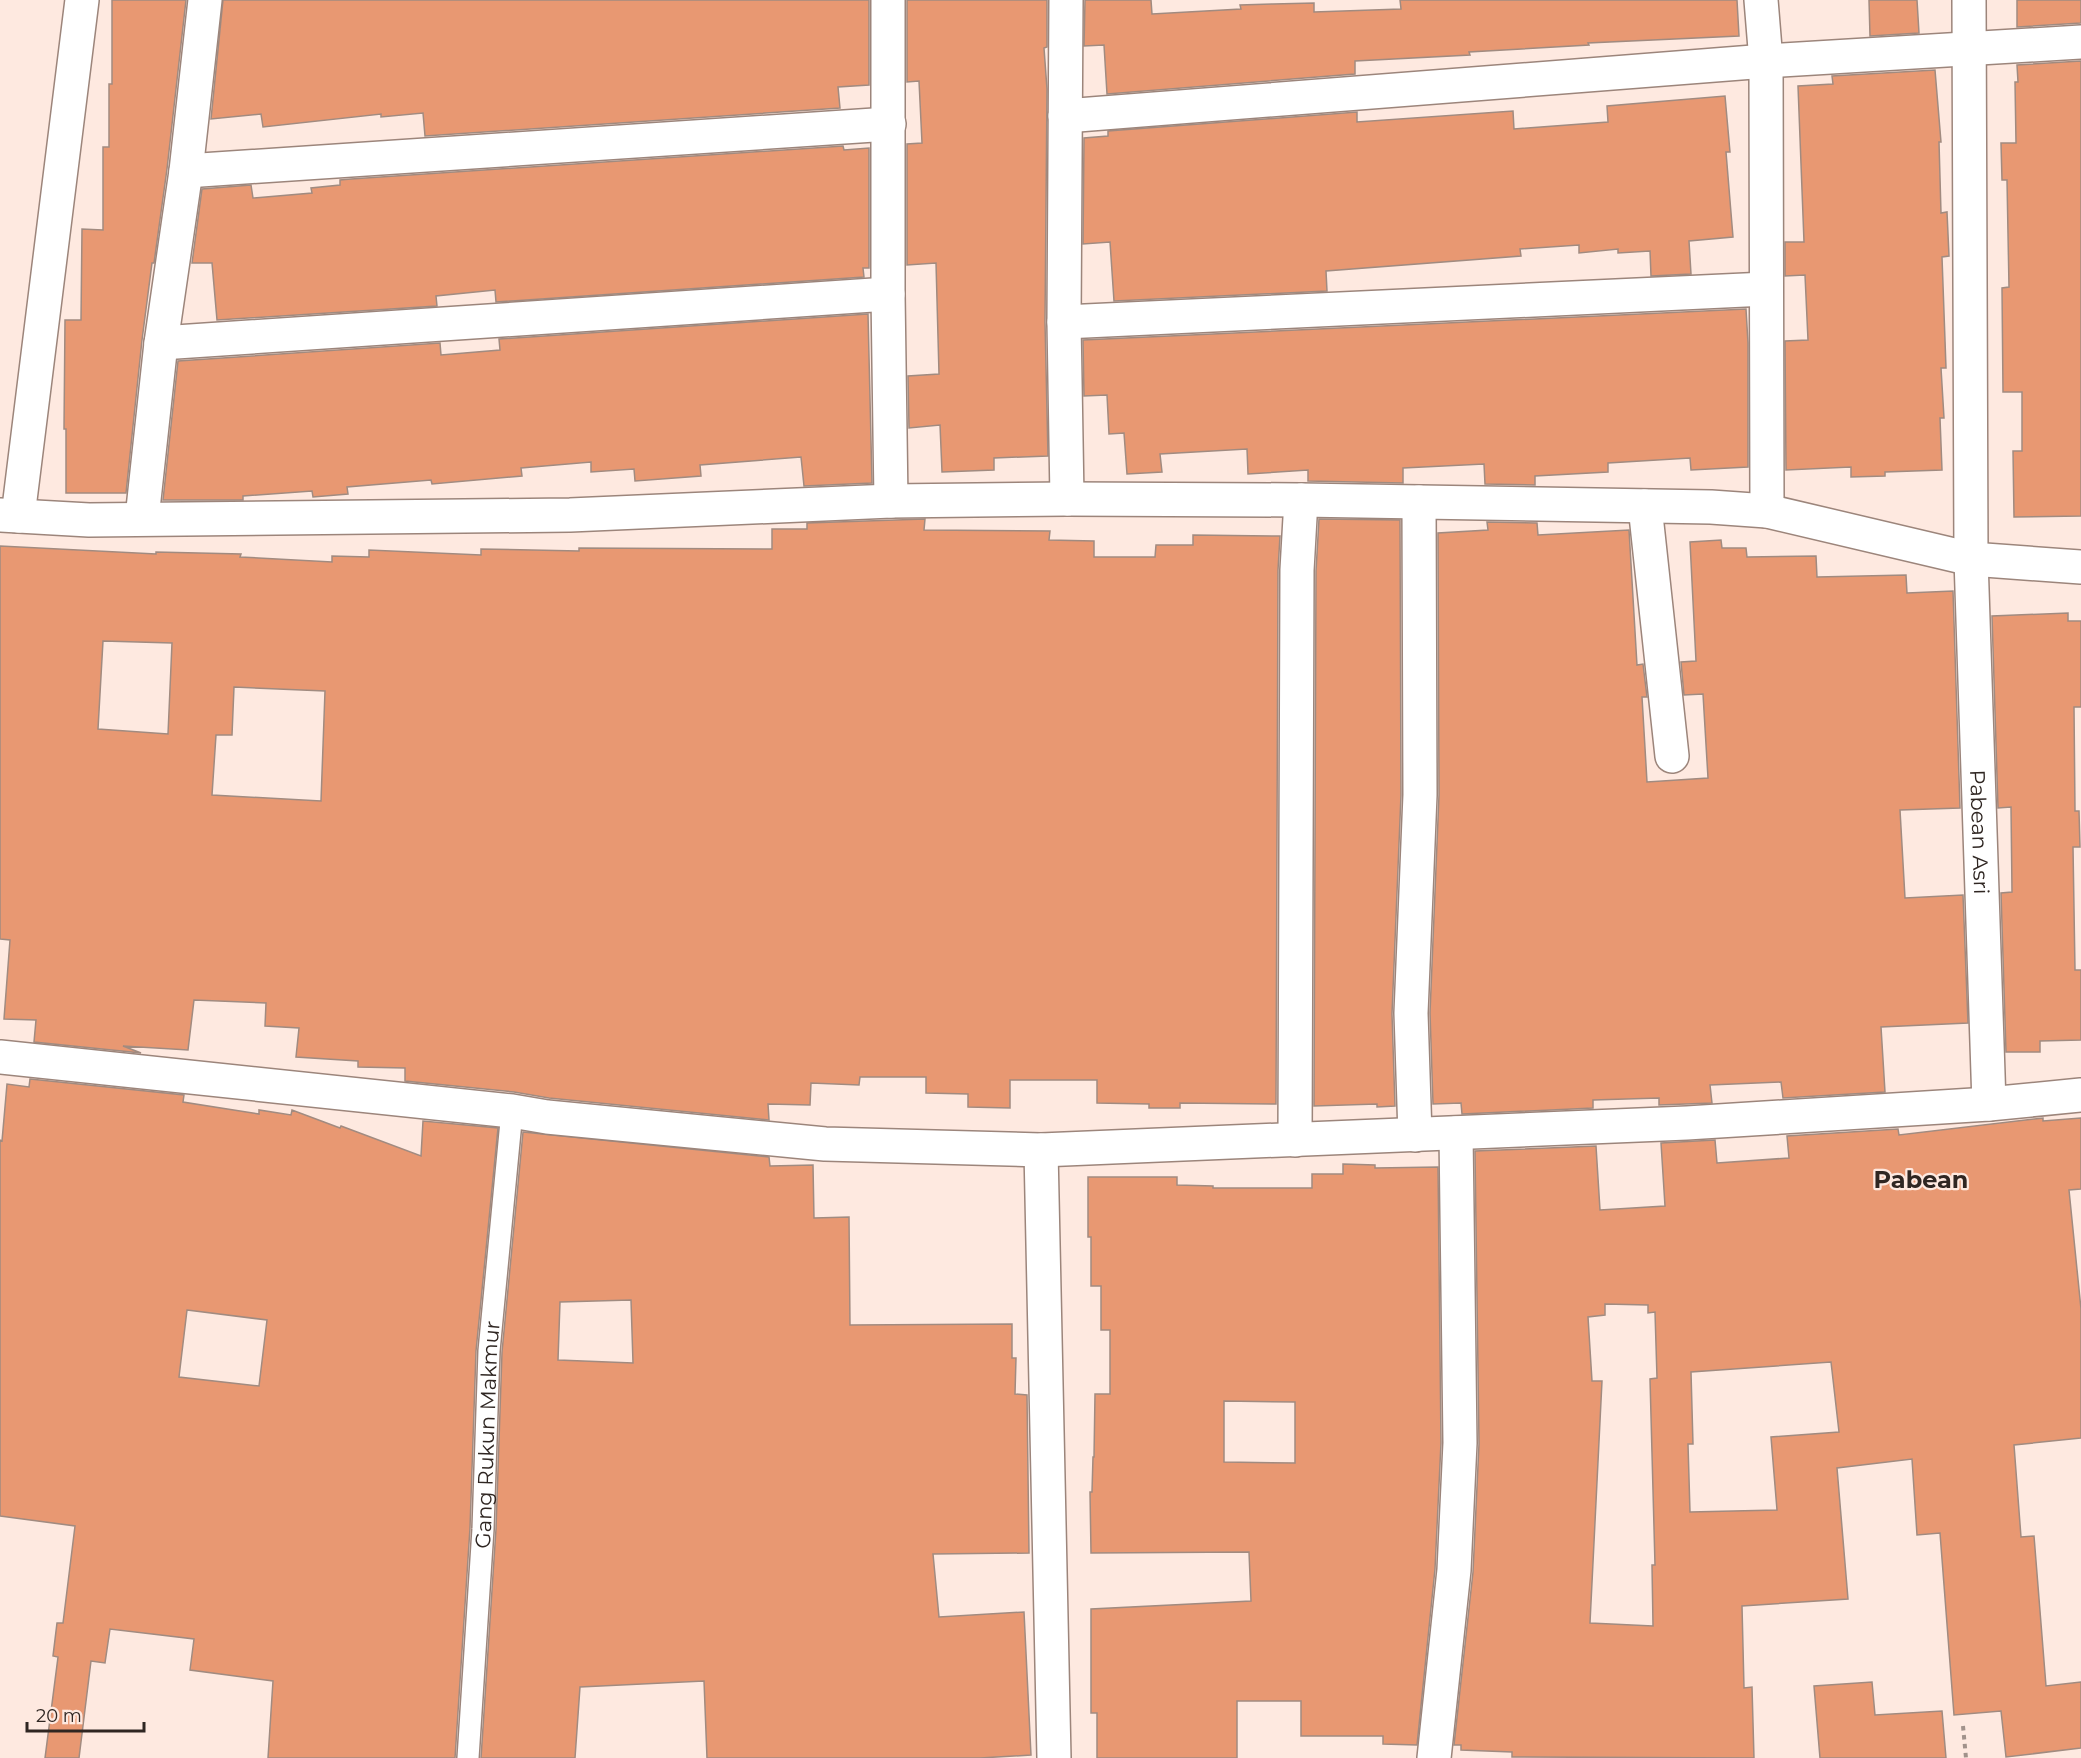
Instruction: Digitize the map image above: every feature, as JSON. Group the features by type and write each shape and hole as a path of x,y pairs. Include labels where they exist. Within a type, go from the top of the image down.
{"street":[{"path":"82,0 9,515 89,520 570,515 891,501 1067,499 1301,500 1645,506 1767,511 1971,559 2081,567"},
{"path":"142,518 161,343 186,171 205,0"},
{"path":"888,0 891,501"},
{"path":"1066,0 1064,322 1067,499"},
{"path":"1761,0 1766,61 1767,511"},
{"name":"Pabean Asri","path":"1969,0 1971,559 1989,1104"},
{"path":"1065,116 1766,61 2081,42"},
{"path":"186,171 889,124"},
{"path":"1064,322 1766,289"},
{"path":"161,343 888,294"},
{"path":"1295,1140 1296,582 1301,500"},
{"path":"1415,1135 1411,1013 1419,795 1419,502"},
{"path":"1645,506 1672,756"},
{"path":"0,1057 512,1111 547,1117 825,1144 1041,1150 1687,1123 1989,1104 2081,1095"},
{"path":"1434,1758 1454,1570 1460,1443 1456,1133"},
{"path":"1041,1150 1054,1758"}],"lane":[{"name":"Gang Rukun Makmur","path":"468,1758 483,1529 489,1351 512,1111"}],"path":[{"path":"1963,1726 1966,1758"}],"building":[{"path":"112,0 186,0 167,169 142,340 126,493 66,493 65,320 81,320 82,229 103,230 103,147 109,147 109,84 112,84"},
{"path":"223,0 869,0 869,85 838,87 840,108 425,136 423,113 381,117 381,114 263,127 261,114 211,119"},
{"path":"907,0 1047,0 1047,47 1044,48 1047,89 1045,322 1048,456 994,458 994,470 942,472 940,425 909,428 908,376 939,374 936,263 907,265 907,144 922,143 919,81 907,82"},
{"path":"1085,0 1151,0 1152,14 1241,9 1240,5 1314,3 1314,12 1401,9 1400,0 1737,0 1739,36 1588,43 1589,45 1469,52 1470,55 1355,61 1355,74 1107,94 1104,45 1084,46"},
{"path":"1869,0 1917,0 1919,33 1870,36"},
{"path":"2017,0 2081,0 2081,23 2017,27"},
{"path":"2081,61 2081,516 2014,517 2013,451 2022,451 2022,392 2003,392 2002,288 2009,287 2007,180 2002,180 2001,143 2016,143 2017,65"},
{"path":"1935,70 1941,142 1939,142 1941,213 1947,212 1949,256 1942,257 1946,368 1941,368 1944,418 1940,418 1942,470 1885,472 1885,476 1851,477 1851,467 1786,470 1785,341 1808,340 1805,275 1785,276 1785,242 1804,242 1798,86 1833,84 1832,76"},
{"path":"1725,96 1730,152 1726,152 1733,237 1689,241 1691,274 1651,276 1650,251 1618,253 1618,249 1579,253 1579,245 1520,249 1521,256 1326,271 1327,291 1114,301 1110,242 1083,244 1084,138 1108,136 1108,131 1357,112 1357,122 1513,111 1514,129 1608,122 1607,106"},
{"path":"843,146 844,150 869,148 869,268 863,268 864,277 496,302 495,290 436,296 437,306 217,320 212,263 192,263 202,189 251,185 253,198 312,193 311,188 340,185 340,180 351,179"},
{"path":"1746,309 1748,467 1691,470 1690,458 1608,463 1608,472 1535,476 1535,485 1485,484 1484,464 1403,468 1403,483 1308,481 1308,470 1248,474 1247,449 1160,454 1162,472 1127,474 1124,433 1109,434 1107,395 1084,396 1083,340"},
{"path":"868,314 872,483 804,486 801,457 700,465 701,476 635,481 634,469 591,472 591,462 521,468 522,476 432,484 431,480 347,487 348,494 313,497 312,491 243,496 243,500 163,500 178,361 440,343 441,355 500,350 499,339"},
{"path":"925,519 924,530 1050,531 1049,540 1094,541 1094,557 1155,557 1156,545 1193,545 1193,535 1280,536 1276,1104 1180,1103 1180,1108 1149,1108 1149,1104 1097,1103 1097,1080 1010,1080 1010,1108 968,1107 968,1094 926,1093 926,1077 860,1077 859,1085 811,1083 810,1105 768,1104 769,1120 405,1081 405,1068 358,1067 358,1061 296,1057 299,1028 265,1026 266,1003 194,1000 188,1050 123,1046 141,1053 34,1042 36,1020 4,1019 10,940 0,939 0,546 156,554 156,552 241,554 240,557 332,562 332,556 369,557 369,550 481,555 481,549 579,551 579,548 772,549 772,529 807,529 807,523","holes":["103,641 172,643 168,734 98,729","234,687 325,691 321,801 212,795 216,735 232,735"]},
{"path":"1319,519 1400,520 1401,795 1392,1014 1395,1106 1377,1107 1377,1104 1314,1106 1316,571"},
{"path":"1487,522 1537,523 1538,535 1629,530 1637,665 1643,664 1647,697 1642,697 1647,782 1708,778 1703,694 1684,695 1681,662 1696,661 1690,542 1721,540 1722,548 1746,548 1747,557 1816,556 1817,577 1906,575 1907,593 1953,591 1960,808 1900,810 1905,898 1963,895 1968,1023 1881,1027 1885,1092 1783,1098 1781,1082 1710,1085 1712,1103 1659,1105 1659,1098 1593,1100 1593,1108 1462,1114 1461,1103 1433,1104 1430,1013 1439,795 1438,533 1488,530"},
{"path":"2068,613 2068,621 2081,621 2081,707 2074,707 2075,811 2079,811 2080,847 2073,847 2075,970 2081,970 2081,1040 2040,1041 2040,1052 2006,1052 2001,893 2012,892 2011,807 1998,808 1992,616"},
{"path":"30,1079 184,1095 183,1102 259,1114 259,1110 291,1115 292,1110 421,1156 423,1121 498,1128 476,1351 470,1528 455,1758 268,1758 273,1681 190,1670 194,1639 110,1629 105,1663 91,1661 79,1758 45,1758 58,1657 53,1656 57,1623 63,1623 75,1526 0,1516 0,1140 2,1141 7,1084 29,1087","holes":["187,1310 267,1320 259,1386 179,1377"]},
{"path":"2043,1118 2043,1121 2081,1118 2081,1189 2069,1190 2081,1309 2081,1438 2014,1445 2021,1537 2034,1536 2046,1686 2081,1682 2081,1748 2006,1757 2001,1711 1954,1715 1940,1533 1917,1535 1912,1459 1837,1468 1848,1599 1742,1606 1744,1688 1752,1687 1754,1758 1512,1757 1512,1752 1461,1750 1461,1745 1454,1745 1473,1572 1479,1444 1475,1151 1596,1146 1600,1210 1665,1206 1661,1143 1715,1140 1717,1163 1789,1158 1787,1136 1898,1129 1899,1135","holes":["1605,1304 1648,1305 1648,1313 1655,1312 1657,1378 1650,1379 1655,1565 1652,1565 1653,1626 1590,1623 1602,1381 1592,1381 1588,1317 1605,1315","1831,1362 1839,1432 1771,1437 1777,1510 1690,1512 1688,1444 1693,1444 1691,1372"]},
{"path":"523,1132 769,1157 770,1166 813,1165 814,1218 849,1217 850,1325 1012,1324 1012,1358 1016,1358 1015,1394 1027,1395 1029,1553 933,1554 939,1617 1024,1612 1031,1755 980,1758 707,1758 704,1681 580,1687 575,1758 481,1758 496,1529 502,1352","holes":["631,1300 633,1363 558,1360 560,1302"]},
{"path":"1343,1164 1375,1165 1375,1168 1438,1167 1441,1443 1435,1569 1417,1745 1383,1744 1383,1736 1301,1736 1301,1701 1237,1701 1237,1758 1097,1758 1097,1713 1091,1713 1091,1609 1251,1601 1249,1552 1091,1553 1090,1492 1092,1492 1094,1457 1095,1394 1110,1394 1110,1330 1101,1330 1101,1286 1091,1286 1088,1177 1177,1177 1177,1185 1213,1186 1213,1188 1312,1188 1312,1174 1343,1174","holes":["1224,1401 1295,1402 1295,1463 1224,1462"]},
{"path":"1872,1682 1875,1715 1942,1711 1946,1758 1820,1758 1814,1686"}],"district":[{"name":"Pabean","path":"1921,1179"}]}
